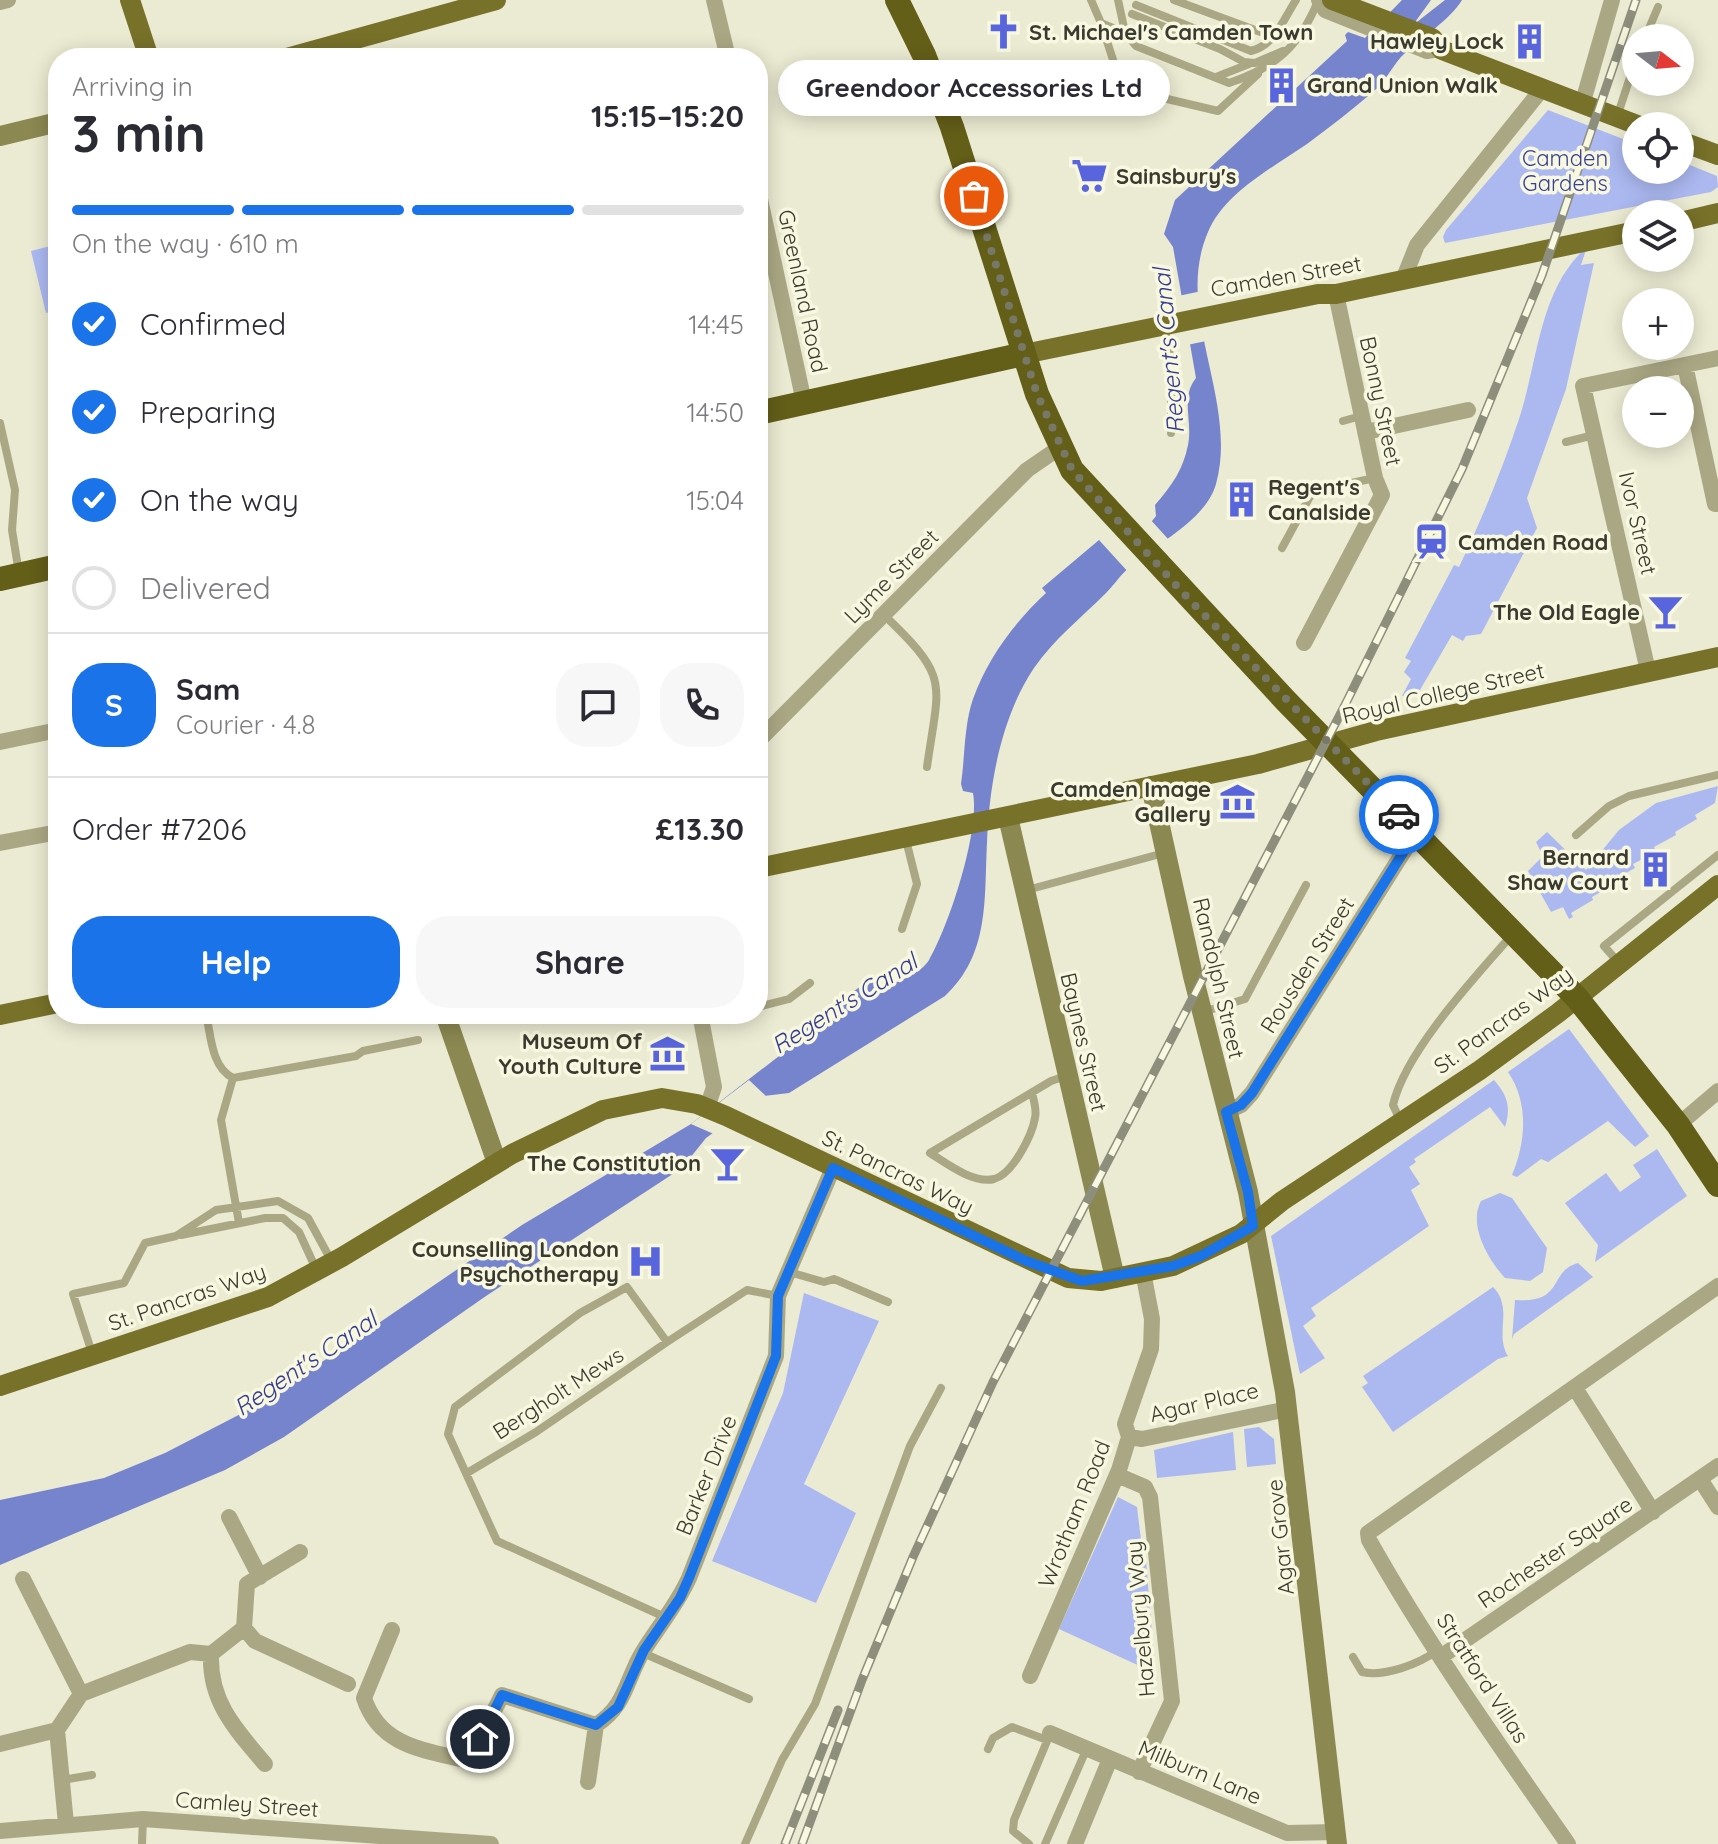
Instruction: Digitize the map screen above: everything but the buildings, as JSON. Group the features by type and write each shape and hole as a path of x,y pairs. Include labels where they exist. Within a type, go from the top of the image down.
{"highway":[{"path":"897,0 924,55 952,127 1024,354 1059,448 1072,470 1328,744 1577,998 1678,1125 1718,1185"},
{"name":"Camden Street","path":"768,411 1024,354"},
{"path":"10,577 48,568"}],"main road":[{"path":"130,0 146,48"},
{"path":"344,48 470,3 496,0"},
{"path":"1332,0 1358,16 1432,38 1441,50 1622,119"},
{"path":"1694,146 1718,155"},
{"path":"1694,219 1718,213"},
{"name":"Camden Street","path":"1024,354 1318,294 1336,294 1622,234"},
{"name":"Royal College Street","path":"768,866 906,840 1258,764 1328,744 1718,657"},
{"name":"St. Pancras Way","path":"0,1386 261,1300 325,1267 497,1163 618,1105 662,1098 709,1108 1054,1273 1082,1281 1115,1278 1201,1256 1253,1226 1282,1201 1480,1070 1577,998 1718,885"},
{"path":"0,1015 48,1005"}],"street":[{"path":"0,2 8,0"},
{"path":"714,0 726,48"},
{"path":"1318,0 1325,10 1358,16"},
{"path":"1582,105 1612,0"},
{"path":"1403,280 1417,245 1542,89"},
{"path":"0,136 48,124"},
{"name":"Greenland Road","path":"768,236 804,402"},
{"name":"Bonny Street","path":"1304,643 1382,495 1375,478 1336,294"},
{"path":"1718,358 1685,365 1715,504 1718,504"},
{"name":"Ivor Street","path":"1648,671 1583,386 1685,365"},
{"path":"1364,424 1468,410"},
{"name":"Lyme Street","path":"768,731 1027,470 1059,448"},
{"path":"0,742 48,732"},
{"name":"Randolph Street","path":"1151,786 1202,1013 1248,1192 1253,1226"},
{"name":"Baynes Street","path":"1005,818 1027,890 1066,1076 1115,1278"},
{"name":"Rousden Street","path":"1226,1112 1241,1105 1252,1093 1416,832"},
{"path":"0,843 48,834"},
{"path":"448,1024 497,1163"},
{"path":"702,1024 714,1087 709,1108"},
{"path":"1678,1125 1718,1091"},
{"name":"Barker Drive","path":"596,1725 618,1707 643,1652 667,1618 689,1578 776,1356 778,1296 833,1168"},
{"name":"Agar Grove","path":"1253,1226 1288,1409 1337,1838"},
{"name":"Wrotham Road","path":"1030,1676 1117,1475 1129,1437 1125,1424 1151,1349 1152,1319 1143,1272"},
{"path":"1575,1388 1718,1286"},
{"name":"Rochester Square","path":"1575,1388 1653,1512"},
{"name":"Stratford Villas","path":"1568,1844 1483,1722 1386,1570 1368,1533 1575,1388"},
{"name":"Agar Place","path":"1129,1437 1142,1439 1288,1409"},
{"name":"Rochester Square","path":"1440,1653 1718,1466"},
{"name":"Hazelbury Way","path":"1117,1475 1145,1487 1150,1497 1172,1701 1139,1772"},
{"path":"1700,1479 1718,1507"},
{"path":"229,1517 260,1577"},
{"path":"300,1552 247,1584 244,1628 255,1641 357,1688 379,1729 415,1748 469,1761 502,1695 596,1725 588,1782"},
{"path":"23,1579 81,1694"},
{"path":"66,1824 57,1730 81,1694 190,1652 211,1654 244,1628"},
{"path":"357,1688 392,1630"},
{"path":"211,1654 210,1681 236,1729 265,1764"},
{"path":"0,1744 57,1730"},
{"name":"Milburn Lane","path":"1049,1736 1087,1748 1287,1833 1337,1838"},
{"path":"1075,1844 1110,1759"},
{"name":"Camley Street","path":"0,1831 143,1819 275,1836 491,1844"}],"lane":[{"path":"1091,0 1116,69 1133,84"},
{"path":"1118,0 1125,33"},
{"path":"1174,0 1274,37"},
{"path":"1250,64 1134,10 1247,50 1263,47 1274,37 1296,0"},
{"path":"1101,23 1125,33 1136,46 1229,83 1273,65 1307,25 1318,0"},
{"path":"1651,24 1658,7"},
{"path":"1216,77 1284,51"},
{"path":"1163,98 1218,111 1259,73"},
{"path":"1616,117 1623,96"},
{"path":"1171,433 1173,323"},
{"path":"1343,421 1364,424"},
{"path":"0,423 15,490 10,577"},
{"path":"1566,442 1594,435"},
{"path":"1282,548 1313,491 1375,478"},
{"path":"884,615 930,663 938,683 927,767"},
{"path":"1576,835 1609,806 1629,796 1718,775"},
{"path":"902,929 917,884 906,840"},
{"path":"1027,890 1165,853"},
{"path":"1619,963 1604,946 1718,855"},
{"path":"1202,1013 1245,999 1306,885"},
{"path":"1401,1122 1393,1105 1403,1079 1462,993 1515,933"},
{"path":"768,1004 789,999 810,983"},
{"path":"208,1024 217,1061 225,1074 233,1078 356,1056 363,1051 418,1040"},
{"path":"1032,1093 1035,1119 1007,1171 994,1179 979,1179 930,1153 1032,1093 1066,1076"},
{"path":"233,1078 221,1120 239,1223"},
{"path":"176,1236 216,1210 278,1201 298,1209 316,1229 325,1267"},
{"path":"93,1355 73,1294 124,1283 145,1243 276,1217 290,1222 325,1267"},
{"path":"788,1271 824,1282 834,1279 888,1302"},
{"path":"667,1342 627,1287 580,1313 455,1407 448,1434 497,1541 667,1618"},
{"name":"Bergholt Mews","path":"467,1473 536,1432 747,1290 778,1296"},
{"path":"745,1844 782,1760 815,1704 910,1446 941,1388"},
{"path":"643,1652 749,1699"},
{"path":"1353,1657 1362,1672 1373,1674 1440,1653"},
{"path":"988,1749 993,1738 1012,1727 1049,1736 1014,1820 1013,1831 1029,1844"},
{"path":"1045,1844 1087,1748"},
{"path":"62,1780 92,1775"},
{"path":"142,1844 143,1819"}],"green space":[{"name":"Camden Gardens","path":"1548,110 1622,139 1622,184 1694,184 1694,167 1717,176 1718,187 1711,192 1669,200 1622,200 1622,209 1445,243 1443,237"},
{"path":"48,247 48,312 46,313 31,251"},
{"path":"1587,247 1581,265 1594,263 1566,389 1527,498 1537,528 1481,634 1466,636 1463,641 1452,635 1420,690 1421,697 1402,696 1411,679 1404,672 1411,661 1405,658 1454,565 1459,567 1506,457 1549,304 1571,264"},
{"path":"1718,786 1715,803 1695,815 1697,819 1675,832 1676,835 1654,847 1656,852 1633,864 1635,868 1613,880 1614,884 1571,913 1573,917 1569,919 1563,907 1551,912 1528,871 1543,856 1536,842 1547,832 1586,870 1619,830 1656,803"},
{"path":"1569,1029 1649,1136 1635,1147 1608,1121 1548,1162 1541,1159 1517,1177 1512,1175 1522,1136 1522,1109 1508,1072"},
{"path":"1494,1080 1507,1102 1505,1127 1490,1107 1414,1159 1416,1162 1409,1167 1420,1184 1411,1190 1429,1226 1311,1308 1316,1316 1303,1326 1325,1358 1300,1374 1271,1236"},
{"path":"1657,1149 1687,1196 1595,1262 1598,1245 1565,1203 1606,1173 1620,1192 1641,1177 1633,1165"},
{"path":"1500,1193 1512,1198 1547,1248 1543,1272 1530,1281 1505,1278 1492,1261 1478,1231 1481,1201"},
{"path":"1578,1263 1593,1277 1514,1334 1512,1339 1515,1300 1542,1297 1569,1267"},
{"path":"1493,1287 1502,1304 1504,1348 1508,1356 1498,1359 1393,1432 1362,1387 1368,1383 1363,1376"},
{"path":"804,1293 879,1321 804,1484 856,1513 816,1603 712,1561 783,1393"},
{"path":"1259,1427 1274,1439 1276,1464 1247,1467 1244,1429"},
{"path":"1233,1432 1236,1470 1157,1478 1154,1450"},
{"path":"1118,1497 1137,1507 1142,1548 1145,1548 1155,1673 1059,1629"}],"water":[{"name":"Regent's Canal","path":"1402,0 1431,0 1413,25 1445,0 1462,0 1444,21 1401,57 1374,91 1316,138 1238,193 1208,232 1199,263 1198,294 1220,421 1221,452 1216,484 1211,497 1192,520 1127,570 1059,638 1042,657 1023,687 1005,730 994,775 982,925 970,962 960,980 945,996 789,1093 764,1096 706,1138 682,1168 486,1296 284,1437 225,1470 0,1565 0,1500 104,1478 165,1453 262,1403 522,1225 691,1124 801,1039 800,1024 870,981 876,979 881,985 894,983 925,965 945,925 961,878 972,830 973,793 963,791 961,784 968,719 986,669 1013,628 1046,593 1042,588 1099,540 1152,521 1156,516 1155,505 1176,477 1186,454 1189,394 1196,378 1173,247 1164,234 1175,200 1347,41 1345,35 1348,32 1365,38"}],"pier":[{"path":"1202,291 1211,340 1187,345 1178,296"},
{"path":"1149,518 1169,540 1129,573 1099,540 1106,533"},
{"path":"749,1080 769,1099 716,1135 691,1124"}],"railway":[{"path":"802,1844 862,1680 913,1557 993,1382 1345,705 1462,469 1542,275 1636,0"},
{"path":"785,1844 838,1710"}],"way so far":[{"path":"974,196 1037,394 1059,448 1072,470 1184,594 1399,815"}],"place":[{"name":"St. Michael's Camden Town","path":"1003,32"},
{"name":"Hawley Lock","path":"1530,41"},
{"name":"Grand Union Walk","path":"1281,85"},
{"name":"Sainsbury's","path":"1090,176"},
{"name":"Greendoor Accessories Ltd","path":"974,196"},
{"name":"Regent's Canalside","path":"1242,500"},
{"name":"Camden Road","path":"1432,542"},
{"name":"The Old Eagle","path":"1666,612"},
{"name":"Camden Image Gallery","path":"1237,802"},
{"name":"Bernard Shaw Court","path":"1655,870"},
{"name":"Museum Of Youth Culture","path":"668,1054"},
{"name":"The Constitution","path":"727,1163"},
{"name":"Counselling London Psychotherapy","path":"645,1262"}],"route":[{"path":"480,1739 502,1695 596,1725 618,1707 644,1650 680,1598 698,1557 776,1356 779,1341 778,1296 833,1168 1026,1261 1082,1281 1101,1281 1173,1266 1201,1256 1253,1226 1248,1192 1226,1112 1237,1108 1252,1093 1416,832 1399,815"}]}
